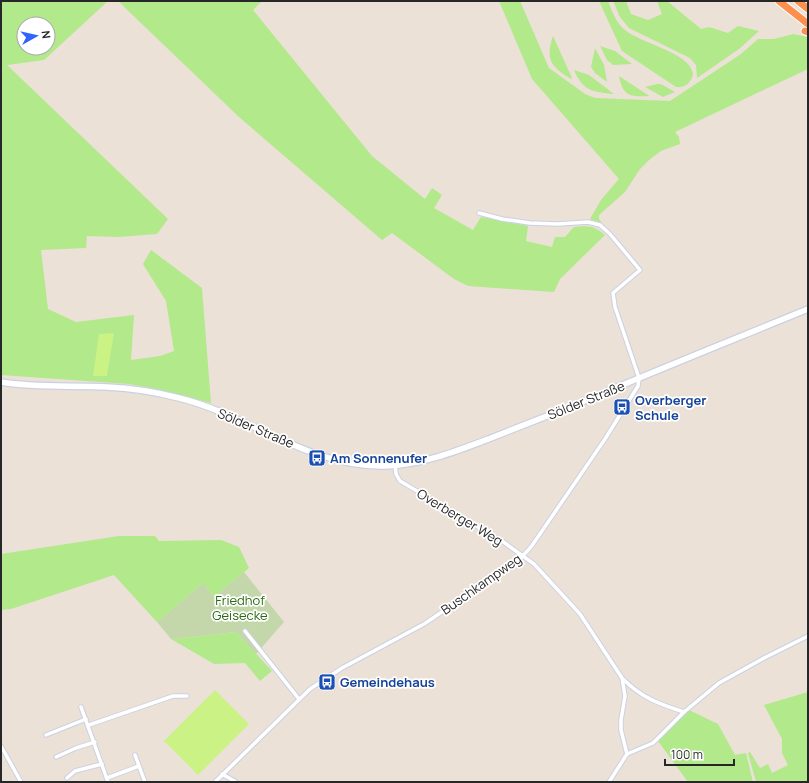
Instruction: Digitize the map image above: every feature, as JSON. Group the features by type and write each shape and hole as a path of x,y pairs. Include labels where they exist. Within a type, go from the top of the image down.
{"highway":[{"path":"779,1 807,29"},
{"path":"798,1 808,9"}],"main road":[{"name":"Sölder Straße","path":"1,382 41,386 108,387 147,391 181,398 223,413 319,454 350,463 382,466 395,465 430,459 456,451 808,309"}],"street":[{"name":"Sölder Straße","path":"479,213 502,220 530,223 558,224 588,222 600,225 610,234 640,270 613,293 615,307 640,378"},
{"name":"Buschkampweg","path":"215,782 299,699 325,678 424,624 523,556 605,439 636,390 640,378"},
{"name":"Overberger Weg","path":"395,465 396,474 400,481 502,541 534,564 580,614 622,678 643,696 656,703 684,712"},
{"path":"245,631 299,699"},
{"path":"609,782 627,754 653,743 684,712 719,683 808,636"},
{"name":"Overberger Weg","path":"622,678 625,696 621,720 627,754"},
{"path":"89,726 173,696 187,696"},
{"path":"81,707 108,780 139,766"},
{"path":"46,735 86,719"},
{"path":"56,757 94,742"},
{"path":"1,746 21,782"},
{"path":"135,755 145,782"},
{"path":"67,778 75,771 102,764"},
{"path":"222,774 236,782"}],"green space":[{"path":"1,1 108,1 56,49 56,16 16,16 16,56 48,56 44,60 7,65 168,219 157,234 118,237 87,236 86,248 41,250 48,309 76,322 134,315 131,360 160,356 174,351 166,301 143,264 151,250 202,288 211,403 157,389 129,384 1,375"},
{"path":"118,1 262,1 253,10 372,156 425,199 432,188 442,195 434,208 473,230 481,217 528,226 526,241 552,247 555,237 565,237 574,227 591,227 605,235 560,279 554,292 468,286 454,279 392,233 382,240 239,117"},
{"path":"499,1 520,1 549,68 585,94 595,98 670,101 741,54 758,39 774,39 793,34 808,37 808,69 675,132 679,137 680,144 661,151 640,169 625,192 599,215 599,219 602,223 590,219 601,200 619,179 532,79"},
{"path":"599,1 608,1 617,20 625,30 632,35 675,54 684,60 690,67 693,74 689,82 685,86 676,87 622,51"},
{"path":"613,1 626,1 631,14 648,20 662,14 657,1 667,1 701,29 709,27 728,33 738,26 759,31 739,49 697,78 696,65 690,58 629,28 620,17"},
{"path":"553,36 572,78 571,79 564,75 554,66 552,62 550,51"},
{"path":"600,46 615,51 632,64 613,65 607,60"},
{"path":"595,48 604,65 607,82 595,73 591,67"},
{"path":"574,70 589,75 614,94 589,89 577,77"},
{"path":"619,76 649,96 636,96 628,94 623,88"},
{"path":"661,84 675,92 663,97 645,87"},
{"path":"114,333 107,376 93,376 99,334"},
{"path":"119,536 155,536 159,541 221,540 239,547 249,568 214,597 203,583 157,622 114,575 11,609 1,610 1,554"},
{"name":"Friedhof Geisecke","path":"244,572 284,622 256,654 236,632 171,639 157,622 203,583 214,597"},
{"path":"236,632 272,671 260,681 245,663 214,664 171,639"},
{"path":"215,690 249,724 198,775 164,741"},
{"path":"808,692 808,782 756,782 748,753 750,752 760,768 768,764 772,773 788,765 782,753 782,739 764,705"},
{"path":"689,710 718,724 735,755 746,753 753,782 688,782 658,741"}],"place":[{"name":"Overberger Schule","path":"622,407"},
{"name":"Am Sonnenufer","path":"317,458"},
{"name":"Gemeindehaus","path":"327,682"}]}
